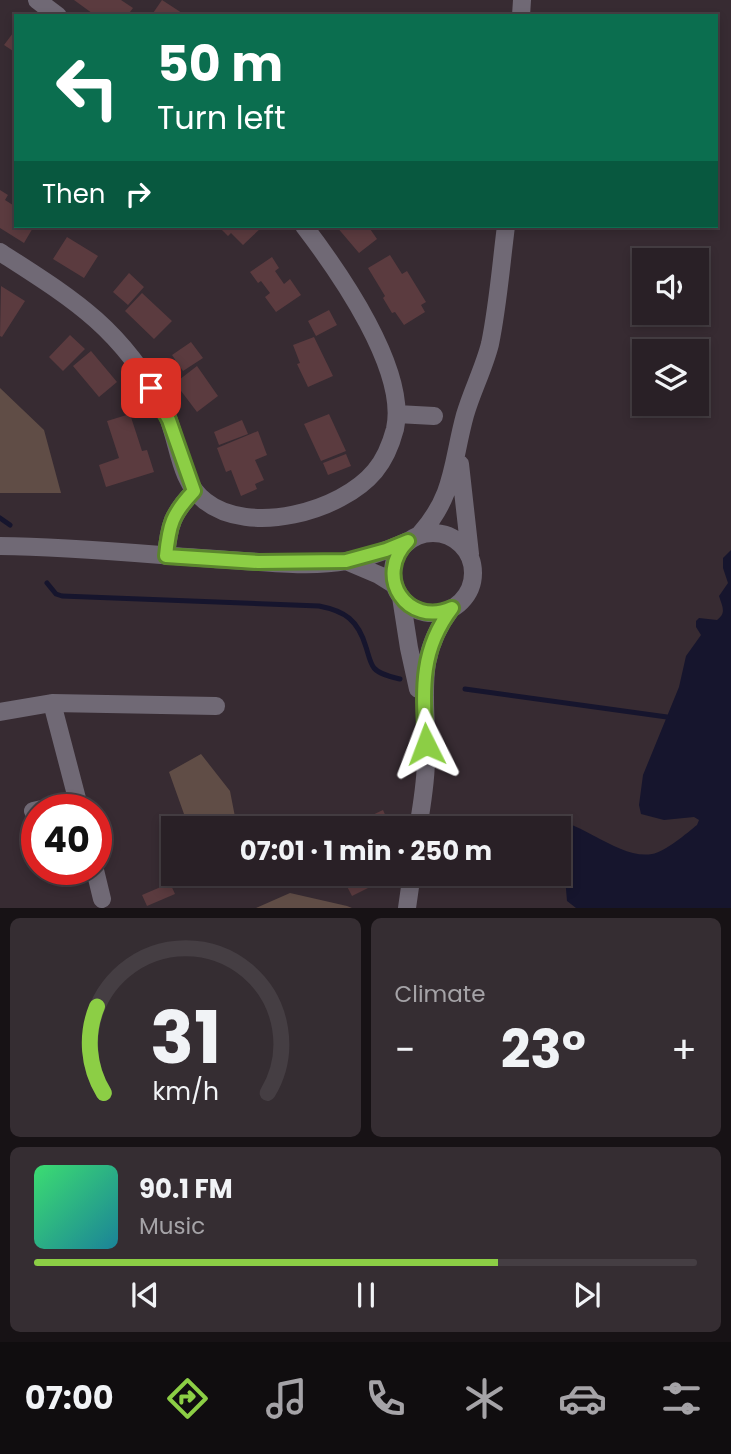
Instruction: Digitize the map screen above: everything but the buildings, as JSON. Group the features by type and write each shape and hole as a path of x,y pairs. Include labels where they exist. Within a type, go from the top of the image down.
{"street":[{"path":"37,0 55,14"},
{"path":"0,252 81,306 113,334 129,353 163,407 194,491 217,509 241,517 272,517 313,509 346,494 374,473 388,450 397,414 395,392 375,340 341,277 305,228"},
{"path":"425,716 409,648 394,561 436,517 442,506 459,450 466,415 490,343 506,228"},
{"path":"397,414 434,416"},
{"path":"419,816 426,760 425,666 428,650 438,627 452,608 464,598 471,584 459,450"},
{"path":"166,556 171,520 194,491"},
{"path":"0,546 52,547 258,562 346,561 436,533 452,537 464,547 471,561"},
{"path":"346,561 379,575 412,607 425,612 452,608"},
{"path":"52,703 76,794"},
{"path":"0,712 52,703 216,706"},
{"path":"98,885 102,900"},
{"path":"407,908 410,886"}],"shaded area":[{"path":"0,388 44,430 61,493 0,493"},
{"path":"731,550 731,908 576,908 567,901 566,886 571,886 571,825 637,854 652,854 663,850 697,825 699,820 694,817 664,820 641,814 639,805 643,775 679,687 686,656 701,635 696,621 699,618 717,620 722,615 719,596 728,583 723,558"},
{"path":"201,754 230,791 235,816 185,816 169,772"},
{"path":"290,893 347,906 352,908 256,908"}],"waterway":[{"path":"0,518 10,525"},
{"path":"47,583 56,594 62,596 328,608 343,614 354,623 363,638 374,668 400,679"},
{"path":"465,689 667,717"}],"route":[{"path":"151,388 169,420 194,491 171,520 166,556 258,562 346,561 408,541 397,554 393,569 395,585 401,597 412,607 425,612 452,608 438,627 428,650 425,666 426,744"}]}
